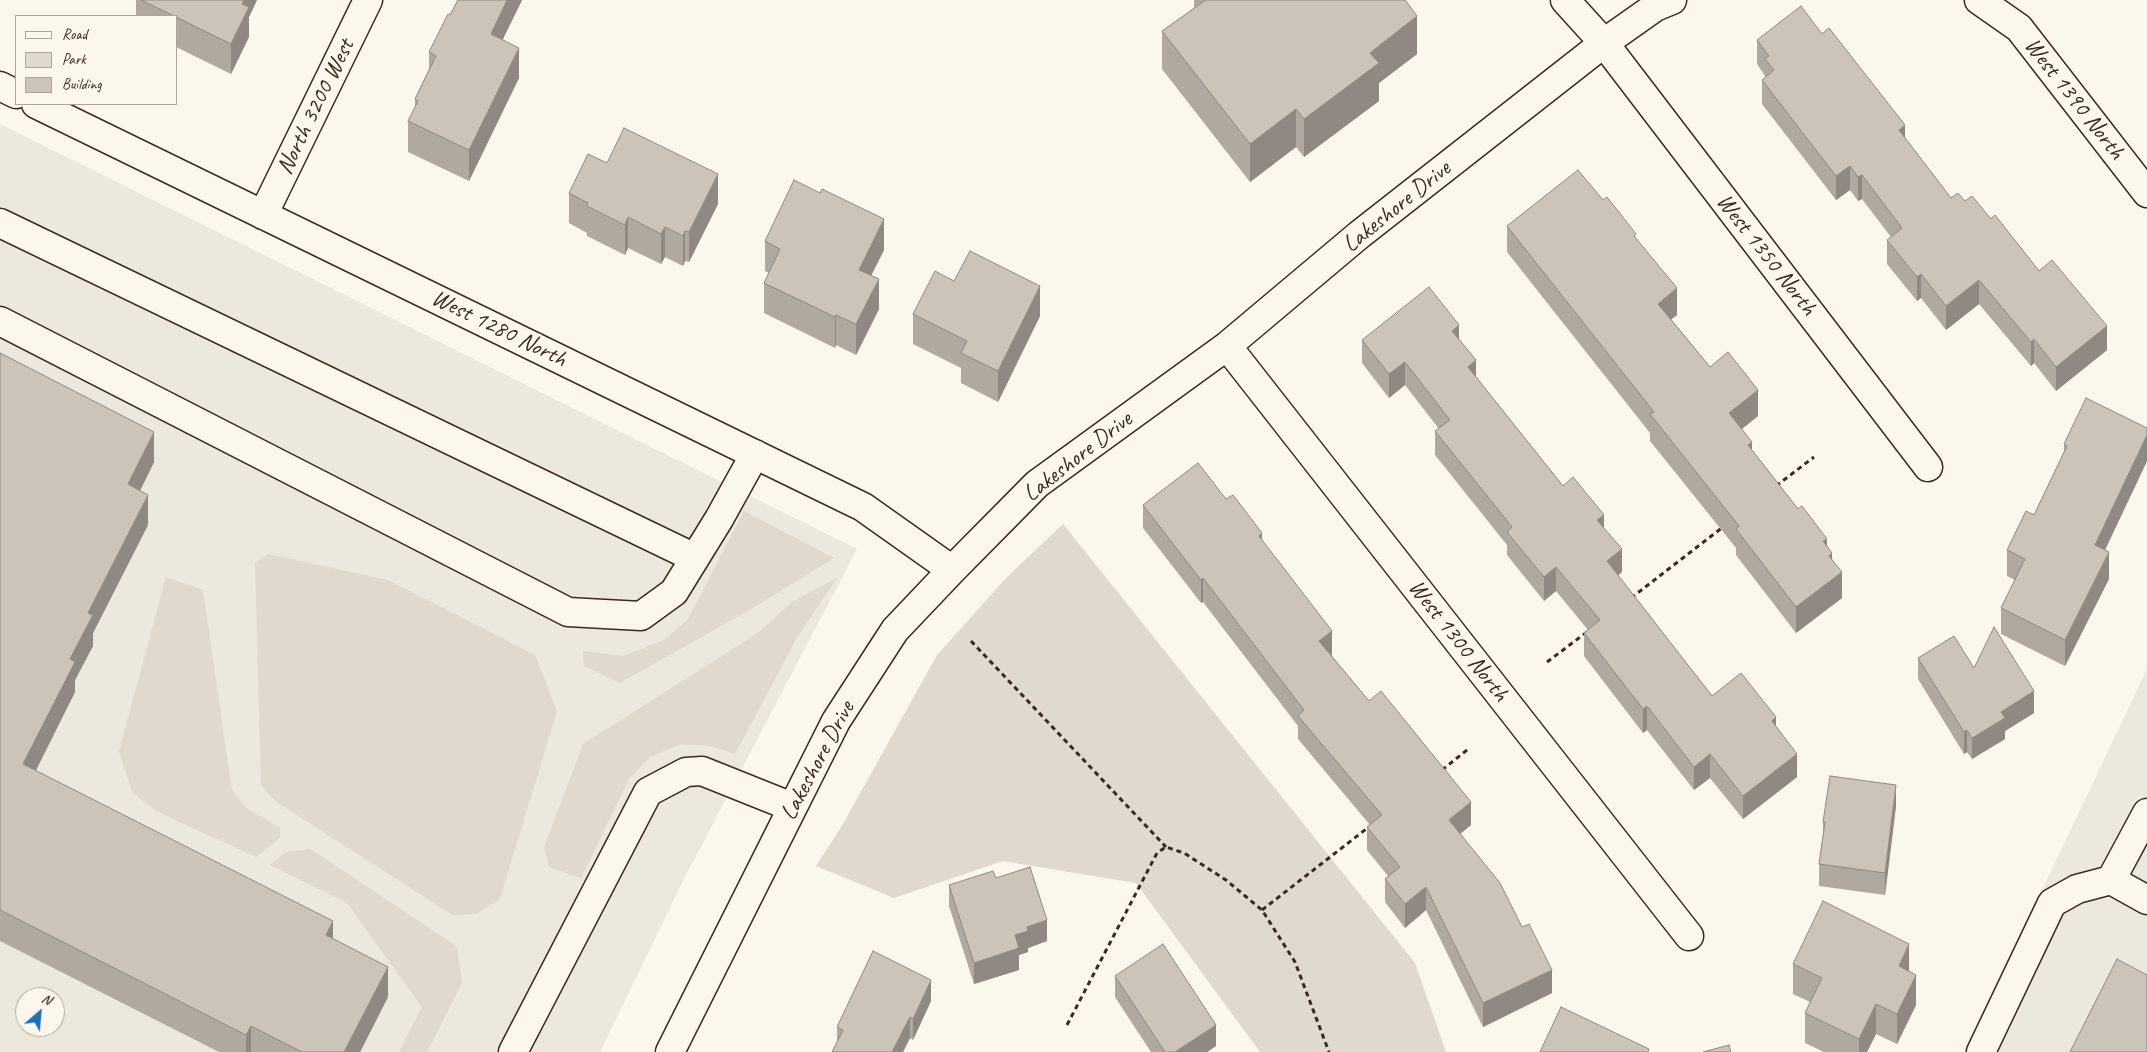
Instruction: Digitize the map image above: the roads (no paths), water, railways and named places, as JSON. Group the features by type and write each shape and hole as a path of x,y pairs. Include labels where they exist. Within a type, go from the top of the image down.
{"street":[{"name":"North 3200 West","path":"263,215 368,0"},
{"name":"West 1350 North","path":"1565,0 1604,43 1928,467"},
{"name":"West 1390 North","path":"1979,0 2019,28 2147,193"},
{"name":"West 1390 North","path":"2010,0 2019,28"},
{"name":"Lakeshore Drive","path":"670,1052 836,721 895,630 1037,484 1227,346 1360,235 1604,43 1662,2"},
{"path":"0,86 15,94"},
{"name":"West 1280 North","path":"38,105 863,507 952,570"},
{"path":"0,223 695,558"},
{"path":"0,321 568,612 641,616 674,592 755,454"},
{"name":"West 1300 North","path":"1227,346 1689,936"},
{"path":"513,1052 648,792 669,779 686,772 702,771 792,807"},
{"path":"2111,880 2147,813"},
{"path":"1981,1052 2052,902 2077,889 2111,880 2147,900"}]}
